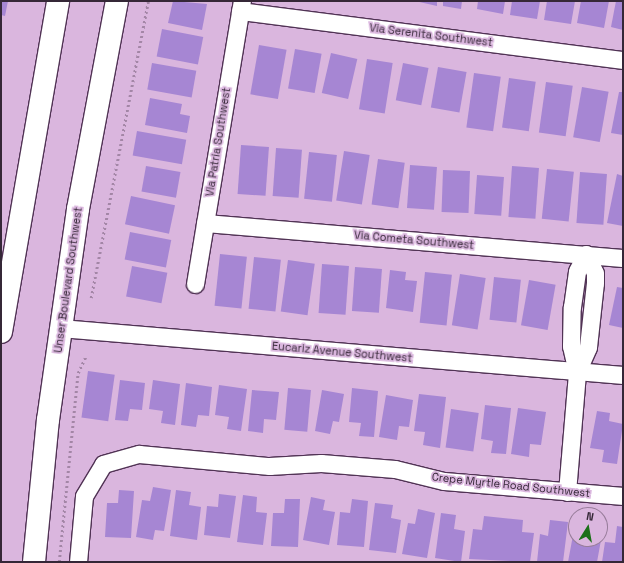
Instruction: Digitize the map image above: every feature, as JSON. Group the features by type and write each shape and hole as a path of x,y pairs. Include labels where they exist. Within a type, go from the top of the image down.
{"main road":[{"path":"1,325 58,1"},
{"name":"Unser Boulevard Southwest","path":"34,562 60,328 78,209 117,1"}],"street":[{"name":"Via Serenita Southwest","path":"241,6 623,60"},
{"name":"Via Patria Southwest","path":"196,284 241,6"},
{"name":"Via Cometa Southwest","path":"205,223 623,258"},
{"path":"568,492 577,372 588,347 595,283 595,273 586,254"},
{"name":"Eucariz Avenue Southwest","path":"60,328 623,375"},
{"name":"Crepe Myrtle Road Southwest","path":"78,562 84,496 103,464 139,454 269,466 320,463 388,468 444,481 623,496"}],"path":[{"path":"91,298 148,1"},
{"path":"59,562 78,372 86,356"}],"building":[{"path":"1,1 8,1 5,16 1,15"},
{"path":"173,1 207,4 202,30 168,23"},
{"path":"415,1 437,1 437,6"},
{"path":"443,1 462,1 461,9 443,6"},
{"path":"478,1 505,1 503,14 477,9"},
{"path":"512,1 540,1 537,19 510,15"},
{"path":"547,1 575,1 571,24 544,20"},
{"path":"581,1 609,1 604,28 577,23"},
{"path":"616,1 623,1 623,30 611,27"},
{"path":"162,29 203,37 198,64 157,56"},
{"path":"259,45 287,50 278,99 250,94"},
{"path":"295,49 322,54 315,93 288,88"},
{"path":"331,53 357,59 348,99 322,93"},
{"path":"367,59 393,63 385,113 359,109"},
{"path":"152,63 196,71 192,97 147,90"},
{"path":"403,63 429,68 421,105 396,100"},
{"path":"438,67 467,72 459,112 431,107"},
{"path":"474,73 501,77 493,131 466,127"},
{"path":"509,78 536,82 529,131 502,128"},
{"path":"546,82 573,86 566,136 539,133"},
{"path":"582,87 609,92 600,142 573,137"},
{"path":"619,92 623,92 623,135 611,133"},
{"path":"150,98 182,104 180,114 190,116 187,133 145,125"},
{"path":"137,131 186,140 182,164 133,156"},
{"path":"241,145 269,147 266,196 238,194"},
{"path":"276,148 302,150 299,198 273,196"},
{"path":"344,151 370,155 362,204 336,200"},
{"path":"309,152 337,155 332,202 304,199"},
{"path":"378,159 405,163 398,208 372,205"},
{"path":"410,165 437,167 434,210 407,208"},
{"path":"146,166 180,172 176,198 141,192"},
{"path":"512,166 539,168 535,219 508,217"},
{"path":"547,169 574,172 569,222 542,219"},
{"path":"443,170 470,171 469,213 442,212"},
{"path":"580,172 607,174 603,225 576,223"},
{"path":"617,174 623,176 623,226 607,223"},
{"path":"477,175 504,177 501,216 474,214"},
{"path":"131,196 175,205 169,234 125,224"},
{"path":"130,232 171,240 166,267 125,259"},
{"path":"220,254 247,257 241,309 215,306"},
{"path":"254,257 281,260 275,312 249,309"},
{"path":"288,260 315,264 308,315 281,311"},
{"path":"322,264 349,266 346,315 319,313"},
{"path":"132,266 167,273 161,303 126,296"},
{"path":"355,267 382,269 379,313 352,311"},
{"path":"390,270 406,272 405,280 417,281 413,312 386,308"},
{"path":"425,272 452,275 447,326 420,323"},
{"path":"460,274 486,278 478,329 452,325"},
{"path":"494,277 521,280 516,323 490,320"},
{"path":"529,280 556,285 548,330 521,325"},
{"path":"617,287 623,288 623,328 609,325"},
{"path":"88,371 115,375 108,421 81,418"},
{"path":"120,380 145,383 142,410 130,409 128,421 115,420"},
{"path":"153,380 180,384 175,425 161,423 163,411 149,409"},
{"path":"186,383 212,387 209,416 198,415 196,427 181,425"},
{"path":"219,385 247,389 241,431 227,429 229,417 215,415"},
{"path":"288,388 311,390 307,432 284,430"},
{"path":"352,388 378,391 374,437 359,436 361,423 349,422"},
{"path":"252,390 279,392 276,420 264,419 263,433 248,431"},
{"path":"322,390 344,394 339,422 333,421 330,434 315,431"},
{"path":"419,394 446,397 440,448 423,445 425,432 414,431"},
{"path":"386,395 413,400 409,427 399,426 397,440 379,437"},
{"path":"485,405 511,408 506,454 491,453 493,441 481,439"},
{"path":"518,408 546,412 541,445 530,444 529,457 511,454"},
{"path":"451,409 479,413 473,452 446,448"},
{"path":"597,411 610,413 609,421 623,424 617,464 602,462 604,450 590,448"},
{"path":"153,487 171,490 164,531 155,530 153,540 136,537 142,500 150,501"},
{"path":"119,490 134,491 131,538 105,537 107,503 118,503"},
{"path":"176,490 191,492 189,505 201,507 197,540 170,536"},
{"path":"219,494 236,496 230,538 204,535 207,506 218,507"},
{"path":"243,495 257,497 256,512 267,513 263,545 237,542"},
{"path":"311,497 325,500 323,510 335,512 329,545 303,540"},
{"path":"285,499 300,499 298,547 271,546 273,513 284,513"},
{"path":"352,499 368,501 364,547 337,545 340,512 350,513"},
{"path":"375,503 393,505 391,518 401,520 396,553 369,550"},
{"path":"418,509 435,513 427,558 402,554 408,523 415,524"},
{"path":"441,513 456,515 454,529 465,531 461,562 435,558"},
{"path":"484,516 523,520 522,532 534,533 530,562 469,559 473,529 482,530"},
{"path":"550,520 568,522 563,562 537,562 540,534 548,536"},
{"path":"617,526 623,527 623,562 602,562 604,547 608,547 608,542 615,543"},
{"path":"571,547 600,547 597,562 568,562"}]}
